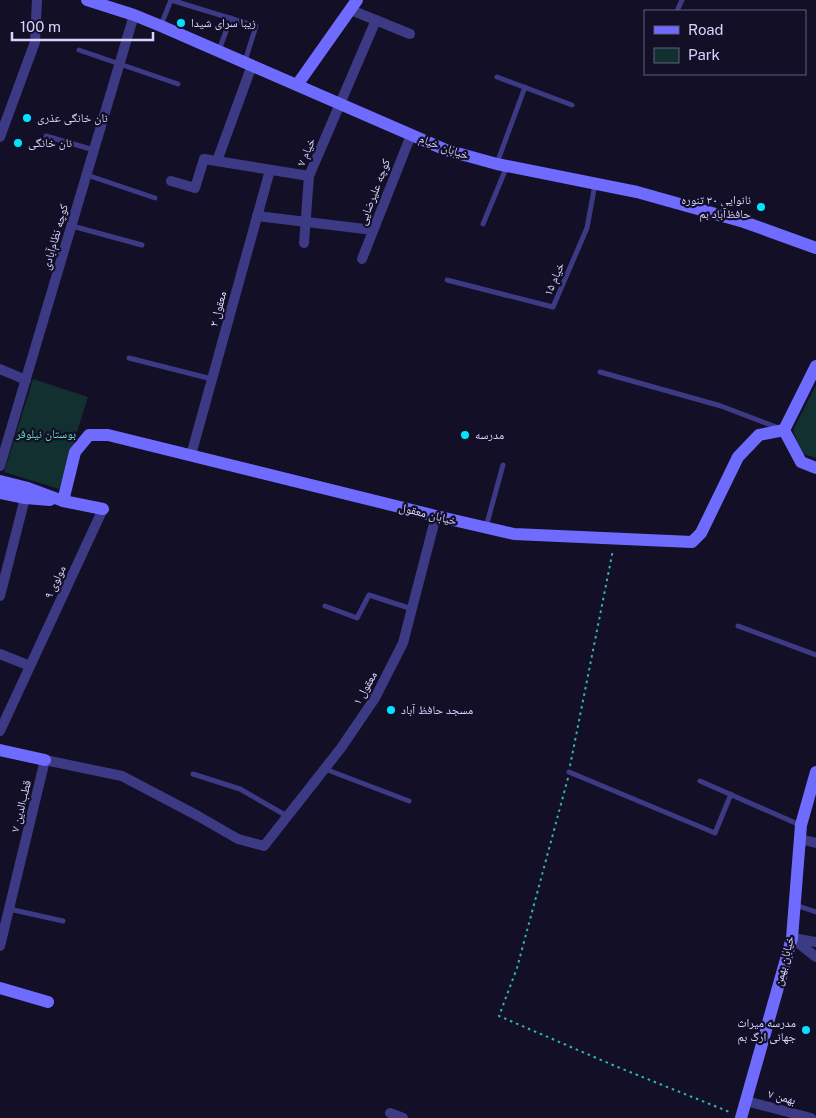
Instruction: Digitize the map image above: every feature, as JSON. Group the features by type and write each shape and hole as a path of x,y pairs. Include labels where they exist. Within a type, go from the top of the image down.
{"street":[{"path":"0,137 35,42 37,0"},
{"name":"خیابان خیام","path":"87,0 134,14 446,150 502,165 637,192 744,222 816,248"},
{"path":"297,85 354,5 376,20 410,34"},
{"name":"کوچه نظام‌آبادی","path":"0,466 134,14"},
{"name":"خیام ۷","path":"304,243 309,176 376,20"},
{"path":"217,161 248,63"},
{"name":"کوچه علیرضایی","path":"362,259 410,135"},
{"path":"172,181 195,188 204,159 309,176"},
{"name":"معقول ۲","path":"191,455 270,170"},
{"path":"257,216 373,230"},
{"path":"816,366 784,430 801,462 816,468"},
{"path":"0,369 26,380"},
{"name":"خیابان معقول","path":"63,501 75,452 89,435 108,435 514,534 692,542 701,533 738,457 759,435 784,430"},
{"path":"0,481 28,488 63,501"},
{"path":"0,493 25,498 63,501 103,509"},
{"path":"0,596 25,498"},
{"name":"مولوی ۹","path":"0,731 103,509"},
{"name":"معقول ۱","path":"45,760 122,776 238,839 264,846 325,768 375,698 403,643 436,516"},
{"path":"0,654 30,666"},
{"path":"0,750 45,760"},
{"name":"قطب‌الدین ۷","path":"0,946 45,760"},
{"name":"خیابان بهمن","path":"741,1117 792,938 801,825 816,772"},
{"path":"800,839 816,843"},
{"path":"792,938 816,942"},
{"path":"792,938 816,957"},
{"path":"0,988 48,1002"},
{"name":"بهمن ۷","path":"746,1101 811,1118"},
{"path":"390,1112 403,1118"}],"lane":[{"path":"161,26 171,0 256,26 248,63"},
{"path":"219,50 231,18"},
{"path":"79,50 178,84"},
{"path":"498,77 572,105"},
{"path":"483,224 525,87"},
{"path":"46,136 94,150"},
{"path":"86,174 155,198"},
{"name":"خیام ۱۵","path":"447,280 553,307 588,228 595,183"},
{"path":"71,226 142,245"},
{"path":"129,358 212,379"},
{"path":"600,372 721,406 784,430"},
{"path":"486,528 503,465"},
{"path":"325,606 357,618 369,596 412,609"},
{"path":"738,626 816,655"},
{"path":"325,768 409,801"},
{"path":"569,772 715,833 731,794"},
{"path":"193,774 240,789 287,816"},
{"path":"700,781 801,825"},
{"path":"794,905 816,912"},
{"path":"9,909 63,921"}],"path":[{"path":"616,538 569,772 518,968 500,1016 615,1066 741,1117"}],"green space":[{"name":"بوستان نیلوفر","path":"33,379 88,397 59,489 4,472"},
{"path":"816,385 816,458 801,453 793,430"}],"place":[{"name":"زیبا سرای شیدا","path":"181,23"},
{"name":"نان خانگی عذری","path":"27,118"},
{"name":"نان خانگی","path":"18,143"},
{"name":"نانوایی ۳۰ تنوره حافظ‌آباد بم","path":"761,207"},
{"name":"مدرسه","path":"465,435"},
{"name":"مسجد حافظ آباد","path":"391,710"},
{"name":"مدرسه میراث جهانی ارگ بم","path":"806,1030"}]}
